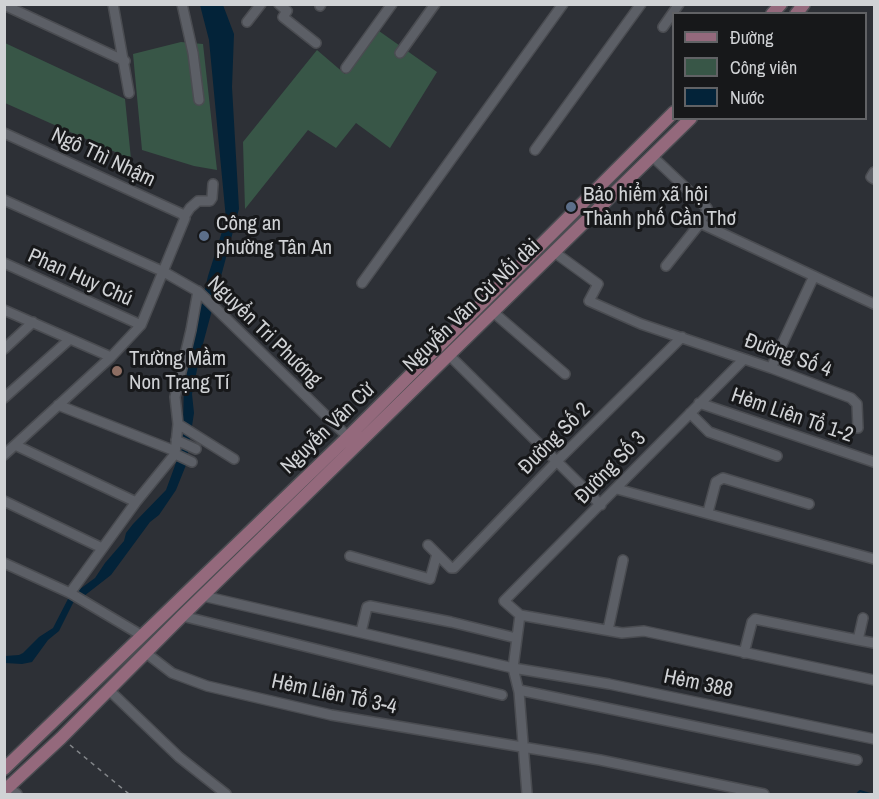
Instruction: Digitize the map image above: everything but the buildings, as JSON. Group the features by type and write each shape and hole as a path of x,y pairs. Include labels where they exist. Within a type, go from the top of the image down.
{"main road":[{"name":"Nguyễn Văn Cừ","path":"4,769 141,635 352,441 672,114"},
{"name":"Nguyễn Văn Cừ Nối dài","path":"203,596 352,441 449,355 689,120"},
{"path":"640,145 652,156"},
{"path":"10,791 203,596"}],"street":[{"path":"114,4 129,93"},
{"path":"182,4 193,53 199,100"},
{"path":"247,22 261,4"},
{"path":"279,4 287,11 283,16 316,43"},
{"path":"346,68 392,4"},
{"path":"400,53 435,4"},
{"path":"362,283 563,4"},
{"path":"535,150 641,4"},
{"path":"4,5 124,61"},
{"path":"663,27 672,14"},
{"name":"Ngô Thì Nhậm","path":"4,133 182,214 185,218"},
{"path":"652,156 706,208 701,222 666,266"},
{"path":"874,172 871,177 874,179"},
{"path":"4,455 111,357 141,325 190,208 198,201 210,201 213,184"},
{"name":"Nguyển Tri Phương","path":"4,200 164,272 199,291 352,441"},
{"path":"701,222 874,304"},
{"path":"554,252 598,285 589,301 641,324 682,337"},
{"name":"Phan Huy Chú","path":"4,263 141,325"},
{"path":"771,368 814,276"},
{"path":"70,594 136,502 176,454 180,425 175,397 199,291"},
{"path":"4,309 111,357"},
{"path":"493,312 565,374"},
{"path":"4,349 33,322"},
{"name":"Đường Số 4","path":"682,337 854,400 857,407 858,428"},
{"name":"Đường Số 2","path":"437,554 451,568 454,567 682,337"},
{"path":"4,398 70,339"},
{"path":"449,355 601,505"},
{"name":"Đường Số 3","path":"520,615 504,601 744,359"},
{"name":"Hẻm Liên Tổ 1-2","path":"699,404 874,462"},
{"path":"58,405 190,461"},
{"path":"690,413 709,432 777,456"},
{"path":"180,425 234,459"},
{"path":"178,441 193,447"},
{"path":"15,445 136,502"},
{"path":"708,512 716,482 721,478 809,504"},
{"path":"617,489 874,559"},
{"path":"4,501 102,548"},
{"path":"350,556 433,580 437,554 428,545"},
{"path":"608,630 623,560"},
{"path":"4,563 70,594 141,635"},
{"name":"Hẻm 388","path":"203,596 513,668 609,684 874,739"},
{"path":"361,632 367,607 370,606 516,638"},
{"path":"520,615 513,668 519,690 527,795"},
{"name":"Hẻm 388","path":"520,615 627,633 644,631 874,680"},
{"path":"182,616 502,695"},
{"path":"858,640 863,618"},
{"path":"744,653 752,622 755,619 874,644"},
{"name":"Hẻm Liên Tổ 3-4","path":"146,653 172,673 207,686 331,715 523,749 600,760 764,795"},
{"path":"110,690 179,757 226,795"},
{"name":"Hẻm 388","path":"519,690 857,759"}],"path":[{"path":"62,738 129,795"}],"green space":[{"path":"379,31 437,72 390,148 356,123 336,148 308,130 245,209 243,142 317,50 345,74"},
{"path":"181,42 203,44 217,170 194,166 142,150 133,54"},
{"path":"5,43 125,99 131,159 5,103"}],"water":[{"path":"200,5 223,5 234,34 232,87 239,209 200,355 192,394 194,413 186,465 176,490 159,515 150,522 111,575 74,601 59,631 48,640 32,662 5,663 5,656 23,653 39,637 53,628 69,597 95,578 124,541 126,533 133,524 166,490 177,460 183,432 184,378 208,276 226,219 209,40"}],"waterway":[{"path":"857,794 860,791 870,794"}],"place":[{"name":"Bảo hiểm xã hội Thành phố Cần Thơ","path":"571,207"},
{"name":"Công an phường Tân An","path":"204,236"},
{"name":"Trường Mầm Non Trạng Tí","path":"117,371"}]}
